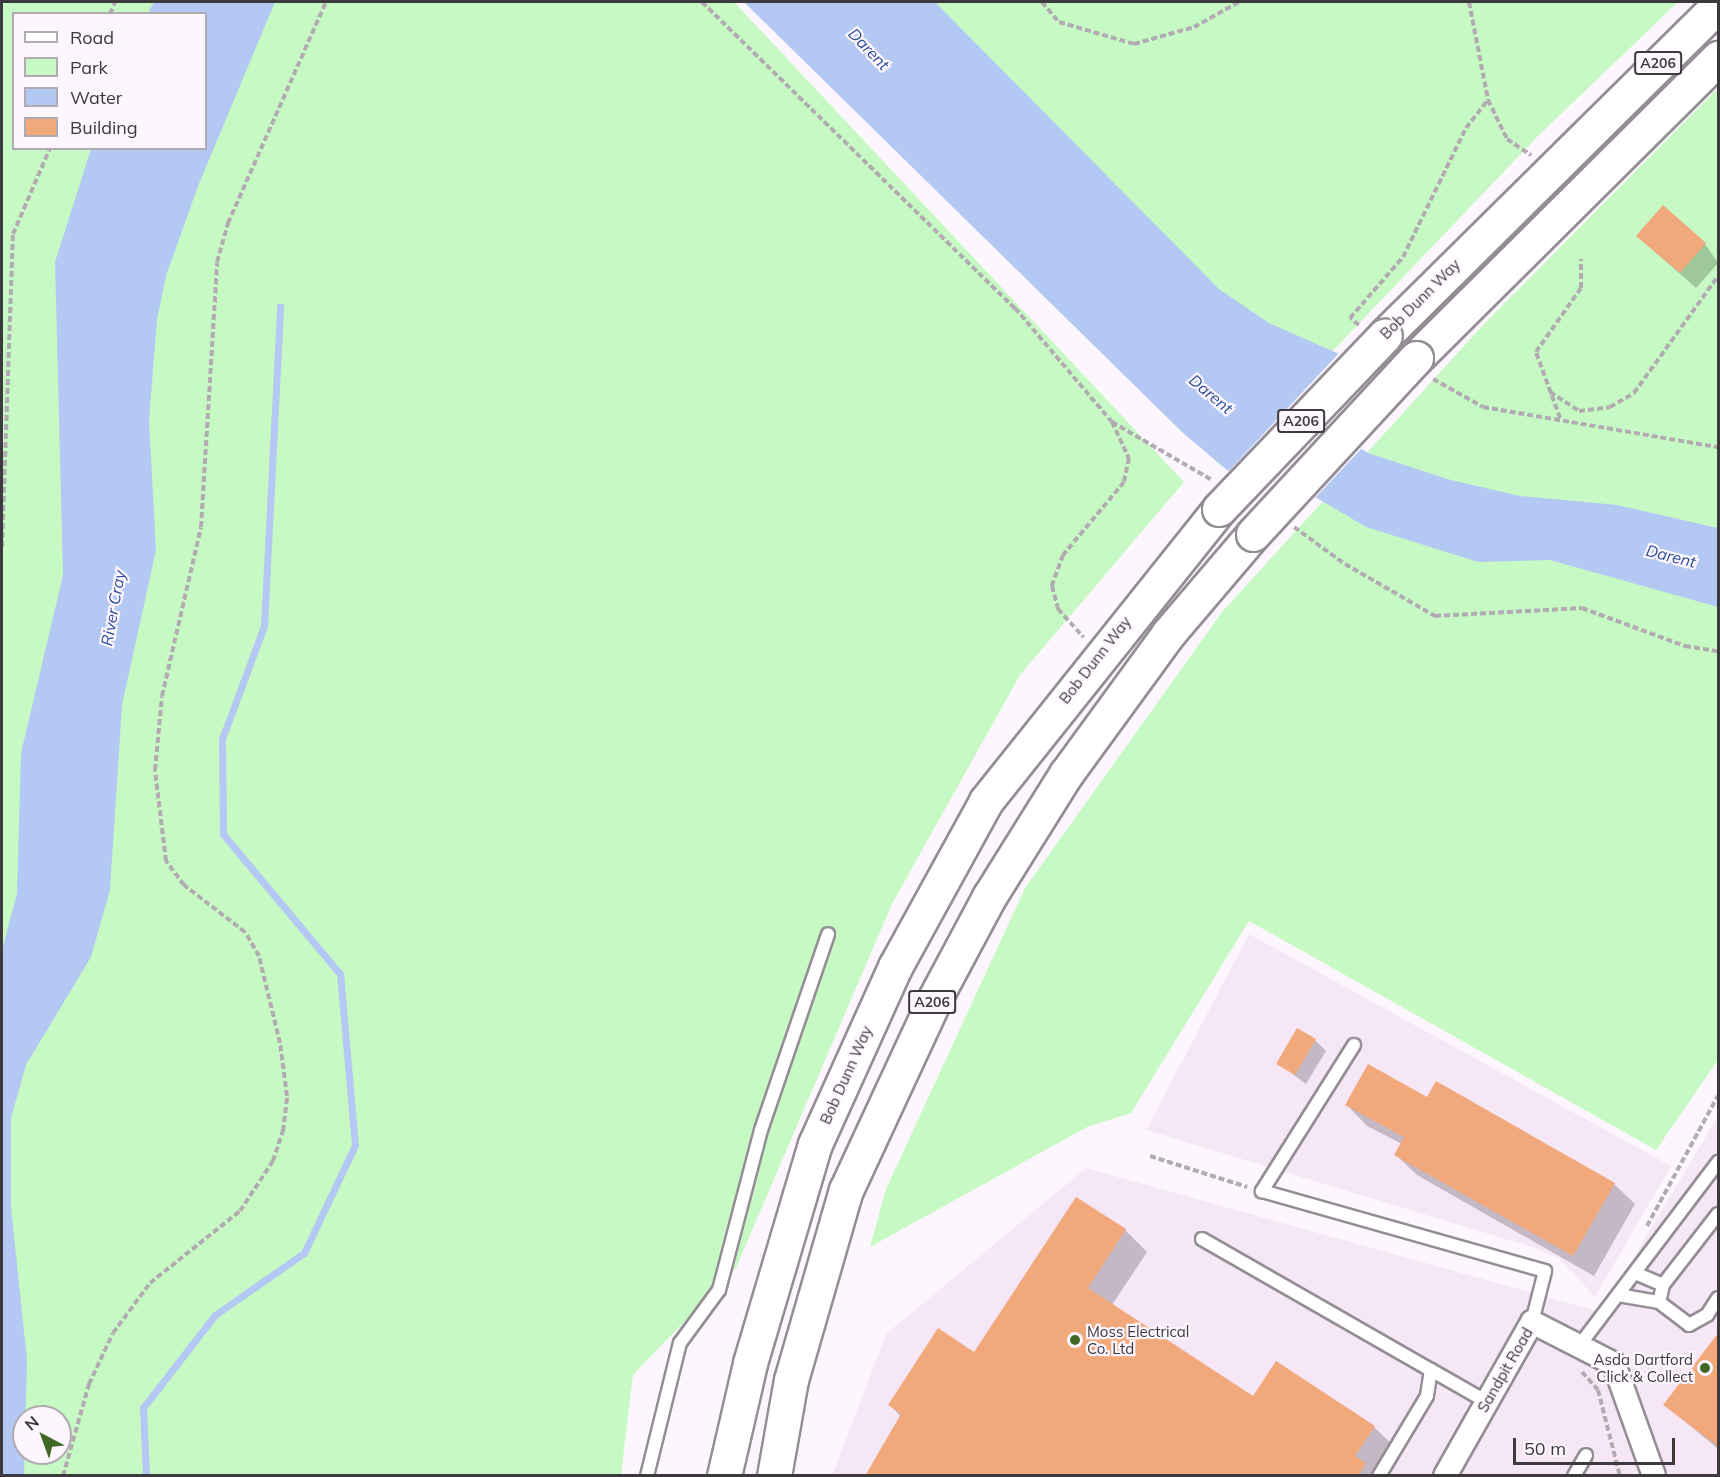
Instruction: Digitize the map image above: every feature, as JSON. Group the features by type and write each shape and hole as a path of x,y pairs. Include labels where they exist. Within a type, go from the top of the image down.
{"main road":[{"name":"Bob Dunn Way","path":"724,1476 750,1363 816,1144 896,965 986,801 1220,497 1719,5"},
{"name":"A206","path":"774,1476 791,1380 846,1190 934,1000 989,897 1066,774 1168,634 1253,534 1416,358 1719,58"}],"street":[{"name":"Sandpit Road","path":"1445,1476 1532,1322 1614,1364 1654,1476"}],"lane":[{"path":"646,1476 680,1343 719,1290 761,1130 828,934"},
{"path":"1354,1045 1262,1191 1545,1271 1532,1322"},
{"path":"1577,1345 1635,1273 1719,1161"},
{"path":"1659,1302 1663,1285 1719,1214"},
{"path":"1202,1239 1487,1402"},
{"path":"1635,1273 1663,1285"},
{"path":"1618,1294 1659,1302 1689,1325 1707,1315 1719,1298"},
{"path":"1379,1476 1427,1396 1431,1370"},
{"path":"1574,1476 1586,1455"}],"path":[{"path":"63,1476 89,1384 113,1333 150,1283 240,1211 273,1161 284,1131 287,1096 282,1054 259,956 245,932 184,885 166,861 155,770 162,696 201,527 217,262 228,223 326,2"},
{"path":"702,2 1015,308 1112,422 1220,497"},
{"path":"1042,2 1059,22 1134,44 1194,27 1239,2"},
{"path":"1469,2 1488,100 1507,139 1535,158"},
{"path":"1350,318 1403,257 1466,128 1488,100"},
{"path":"2,547 13,234 49,150"},
{"path":"1560,419 1536,352 1581,288 1581,259"},
{"path":"1550,392 1579,411 1610,407 1634,393 1719,276"},
{"path":"1484,406 1719,447"},
{"path":"1085,640 1058,609 1052,586 1063,555 1124,482 1129,458 1112,422"},
{"path":"1290,525 1345,564 1435,616 1582,608 1685,646 1719,651"},
{"path":"1640,1238 1719,1096"},
{"path":"1150,1156 1262,1191"},
{"path":"1577,1345 1582,1374 1598,1390 1620,1476"}],"shaded area":[{"path":"1249,934 1671,1166 1595,1297 1558,1258 1532,1247 1146,1130"},
{"path":"1718,1116 1718,1475 832,1476 886,1334 1086,1168 1601,1312"}],"green space":[{"path":"2,2 734,2 1184,482 1020,675 892,904 736,1268 633,1375 621,1475 2,1476"},
{"path":"744,2 1678,2 1538,136 1222,467"},
{"path":"1718,88 1718,1060 1656,1150 1249,921 1131,1113 1087,1127 870,1247 886,1189 1025,888 1222,612 1483,325"}],"water":[{"name":"River Cray","path":"154,2 275,2 198,186 166,276 157,320 149,420 156,550 122,705 110,890 91,957 26,1065 11,1118 11,1207 27,1360 26,1405 12,1405 12,1465 24,1465 24,1475 2,1475 2,950 17,893 21,753 63,575 55,262 91,150 207,150 207,12 149,12"},
{"name":"Darent","path":"744,2 935,2 1219,289 1269,323 1346,357 1298,407 1368,453 1447,479 1520,496 1617,505 1718,528 1718,607 1550,560 1478,562 1366,527 1249,458 1233,475 1183,433"}],"pier":[{"path":"1342,350 1348,355 1302,407 1363,447 1314,499 1250,462 1232,478 1226,474"}],"building":[{"path":"1663,205 1706,243 1680,273 1636,236"},
{"path":"1297,1028 1316,1039 1295,1075 1276,1064"},
{"path":"1368,1064 1427,1097 1436,1081 1615,1183 1573,1256 1394,1155 1404,1137 1345,1105"},
{"name":"Moss Electrical Co. Ltd","path":"1076,1197 1126,1229 1088,1288 1253,1396 1276,1361 1375,1426 1355,1456 1366,1463 1358,1476 865,1476 901,1414 888,1405 938,1328 974,1352"},
{"name":"Asda Dartford Click & Collect","path":"1719,1332 1719,1447 1663,1405"}],"waterway":[{"path":"146,1476 143,1408 215,1315 304,1253 355,1145 340,974 223,834 222,739 264,626 280,306"}],"place":[{"name":"Moss Electrical Co. Ltd","path":"1075,1340"},
{"name":"Asda Dartford Click & Collect","path":"1705,1368"}]}
